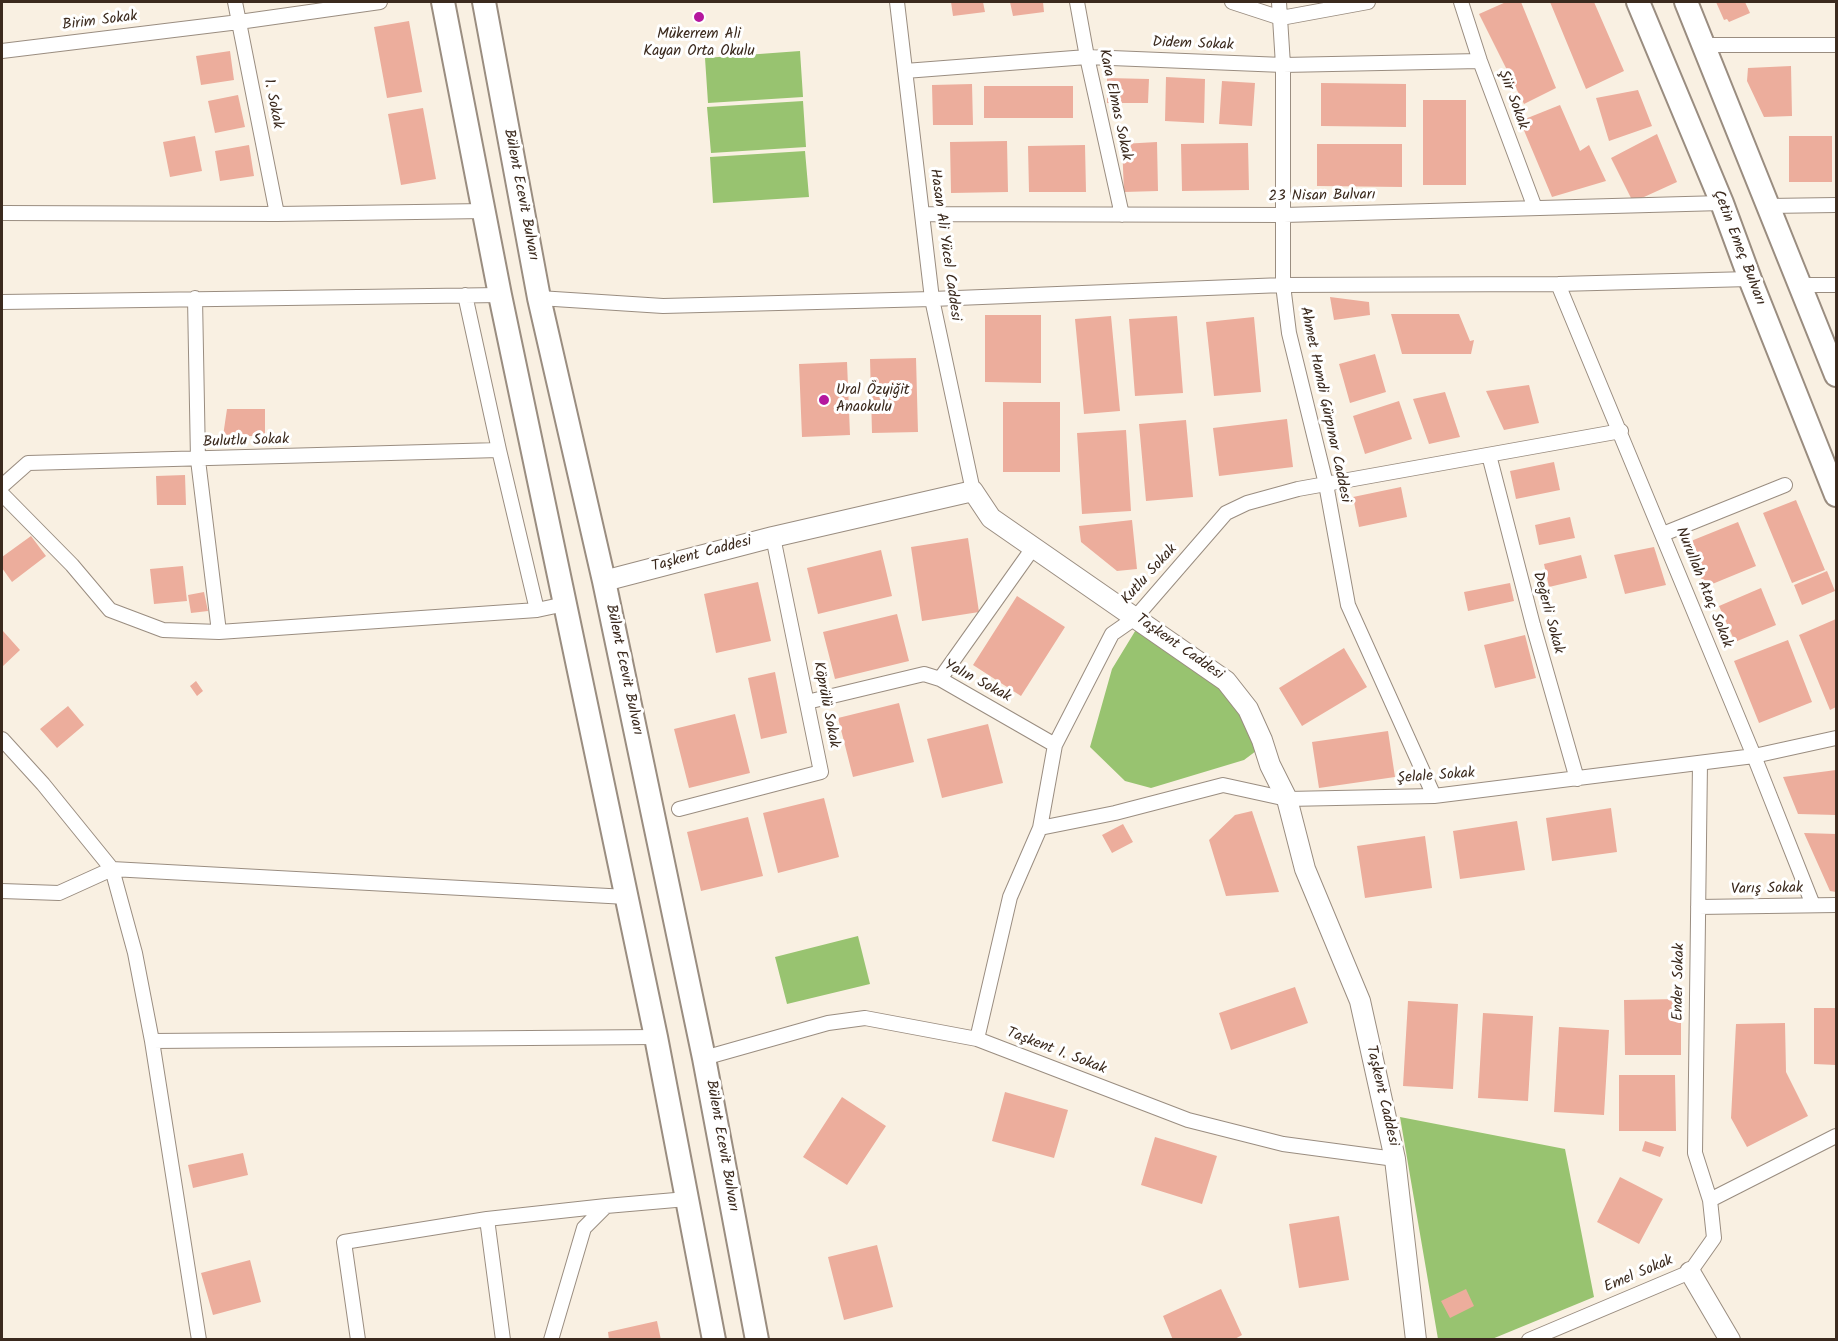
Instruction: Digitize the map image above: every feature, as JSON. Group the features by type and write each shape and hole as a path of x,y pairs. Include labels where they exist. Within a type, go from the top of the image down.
{"main road":[{"path":"443,2 500,295 656,1037 714,1340"},
{"name":"Bülent Ecevit Bulvarı","path":"484,2 539,298 604,581 704,1058 757,1340"},
{"name":"Çetin Emeç Bulvarı","path":"1638,2 1722,203 1836,495"},
{"path":"1686,2 1836,375"}],"street":[{"name":"1. Sokak","path":"235,2 278,214"},
{"name":"Birim Sokak","path":"2,51 380,2"},
{"name":"Hasan Ali Yücel Caddesi","path":"897,2 932,299 973,491"},
{"name":"Kara Elmas Sokak","path":"1077,2 1122,215"},
{"path":"1232,2 1281,18 1368,2"},
{"name":"Ahmet Hamdi Gürpınar Caddesi","path":"1279,2 1283,65 1283,285 1288,333 1326,484 1348,605 1434,796"},
{"name":"Şiir Sokak","path":"1461,2 1480,61 1535,208"},
{"path":"1704,45 1836,45"},
{"name":"Didem Sokak","path":"905,71 1087,57 1283,65 1480,61"},
{"name":"23 Nisan Bulvarı","path":"922,214 1284,215 1722,203"},
{"path":"1768,206 1836,205"},
{"path":"2,213 278,214 485,211"},
{"path":"539,298 663,306 932,299 1283,285 1558,284 1750,279"},
{"name":"Nurullah Ataç Sokak","path":"1558,284 1621,431 1813,905"},
{"path":"1800,285 1836,285"},
{"path":"465,295 537,610"},
{"path":"2,302 500,295"},
{"path":"195,298 198,460 219,633"},
{"name":"Kutlu Sokak","path":"977,1039 1010,897 1040,828 1055,745 1112,634 1135,618 1227,513 1247,503 1298,489 1621,431"},
{"name":"Bulutlu Sokak","path":"2,486 28,463 499,450"},
{"name":"Değerli Sokak","path":"1488,455 1533,626 1577,779"},
{"path":"1663,534 1785,485"},
{"name":"Taşkent Caddesi","path":"604,581 773,537 973,491 991,518 1226,681 1248,709 1287,799 1305,869 1360,1001 1395,1159 1416,1340"},
{"path":"2,494 72,565 110,610 163,630 219,633 537,610 565,604"},
{"name":"Köprülü Sokak","path":"680,808 821,772 773,537"},
{"path":"940,679 1033,548"},
{"name":"Yalın Sokak","path":"807,702 924,674 940,679 1055,745"},
{"name":"Şelale Sokak","path":"1040,828 1115,813 1223,785 1287,799 1434,796 1754,756 1836,738"},
{"path":"2,739 43,784 112,869 135,953 152,1041 199,1340"},
{"name":"Ender Sokak","path":"1700,763 1695,1153 1710,1200"},
{"path":"2,891 59,893 112,869 627,897"},
{"name":"Varış Sokak","path":"1698,907 1836,905"},
{"name":"Taşkent 1. Sokak","path":"704,1058 828,1023 865,1018 977,1039 1188,1120 1283,1144 1395,1159"},
{"path":"152,1041 656,1037"},
{"path":"1710,1200 1836,1136"},
{"path":"358,1340 344,1242 487,1219 687,1199"},
{"name":"Emel Sokak","path":"1530,1340 1690,1272 1714,1238 1710,1200"},
{"path":"551,1340 584,1228 606,1206"},
{"path":"487,1219 503,1340"},
{"path":"1690,1272 1730,1340"}],"green space":[{"path":"800,51 803,97 708,103 705,58"},
{"path":"803,101 806,147 711,153 707,107"},
{"path":"805,151 809,197 713,203 710,157"},
{"path":"1137,628 1223,685 1245,713 1256,751 1244,760 1151,788 1125,781 1090,747 1112,669"},
{"path":"858,936 870,984 787,1004 775,957"},
{"path":"1400,1117 1565,1149 1594,1297 1492,1339 1438,1339"}],"building":[{"path":"951,2 983,2 985,12 953,16"},
{"path":"1010,2 1043,2 1044,12 1013,16"},
{"path":"1506,2 1521,2 1556,88 1524,104 1479,14"},
{"path":"1550,2 1594,2 1624,71 1586,89"},
{"path":"1716,2 1745,2 1750,13 1729,22 1727,19 1724,20"},
{"path":"409,21 422,92 387,98 374,27"},
{"path":"230,51 234,80 201,85 196,56"},
{"path":"1791,66 1792,116 1764,117 1747,81 1748,68"},
{"path":"1166,77 1205,79 1204,123 1165,121"},
{"path":"1107,78 1149,79 1148,103 1107,103"},
{"path":"1222,81 1255,83 1252,126 1219,124"},
{"path":"1321,83 1406,84 1406,127 1321,126"},
{"path":"972,84 973,125 933,125 932,85"},
{"path":"984,86 1073,86 1073,118 984,118"},
{"path":"1638,90 1652,126 1609,141 1596,98"},
{"path":"238,95 245,127 215,133 208,101"},
{"path":"1423,100 1466,100 1466,185 1423,185"},
{"path":"1560,105 1580,151 1589,145 1606,181 1552,197 1520,121"},
{"path":"423,108 436,179 401,185 388,114"},
{"path":"1657,134 1677,182 1633,202 1611,158"},
{"path":"195,136 202,171 170,177 163,142"},
{"path":"1789,136 1832,136 1832,182 1789,182"},
{"path":"1007,141 1008,192 951,193 950,142"},
{"path":"1157,142 1158,191 1124,192 1122,144"},
{"path":"1248,143 1249,190 1182,191 1181,144"},
{"path":"1317,144 1402,144 1402,187 1317,186"},
{"path":"249,145 254,176 220,181 215,151"},
{"path":"1085,145 1086,192 1029,192 1028,146"},
{"path":"1330,297 1369,302 1370,315 1334,320"},
{"path":"1391,314 1459,314 1470,341 1474,340 1471,354 1402,354"},
{"path":"985,315 1041,315 1041,383 985,382"},
{"path":"1111,316 1120,411 1084,414 1075,319"},
{"path":"1177,316 1183,393 1135,396 1129,319"},
{"path":"1254,317 1261,392 1214,396 1206,322"},
{"path":"1375,354 1386,392 1350,403 1339,364"},
{"path":"916,358 918,432 872,433 870,359"},
{"name":"Ural Özyiğit Anaokulu","path":"847,362 850,435 802,437 799,364"},
{"path":"1529,385 1539,423 1504,430 1486,391"},
{"path":"1445,392 1460,437 1429,444 1413,399"},
{"path":"1399,401 1412,439 1365,454 1353,416"},
{"path":"1003,402 1060,402 1060,472 1003,472"},
{"path":"227,409 265,409 265,436 223,436"},
{"path":"1287,419 1293,467 1219,476 1213,428"},
{"path":"1186,420 1193,497 1146,501 1139,424"},
{"path":"1126,430 1131,511 1082,514 1077,433"},
{"path":"1554,462 1560,490 1516,499 1510,471"},
{"path":"185,475 186,505 157,505 156,476"},
{"path":"1401,487 1407,517 1359,527 1353,497"},
{"path":"1796,500 1825,570 1792,583 1763,513"},
{"path":"1570,517 1575,538 1539,545 1535,525"},
{"path":"1132,520 1137,569 1117,571 1081,542 1079,526"},
{"path":"1738,522 1756,566 1705,587 1686,543"},
{"path":"31,536 46,556 12,582 2,568 2,557"},
{"path":"968,538 979,612 922,621 911,547"},
{"path":"1654,547 1666,585 1625,594 1614,555"},
{"path":"881,550 892,596 818,614 807,568"},
{"path":"1581,555 1587,578 1549,587 1544,564"},
{"path":"183,566 187,601 154,604 150,569"},
{"path":"1827,571 1835,591 1802,605 1794,585"},
{"path":"758,582 771,641 716,653 704,594"},
{"path":"1510,583 1514,601 1468,611 1464,592"},
{"path":"1761,588 1776,625 1735,642 1719,606"},
{"path":"204,592 208,611 191,613 188,595"},
{"path":"1017,596 1065,627 1021,696 973,665"},
{"path":"897,614 909,661 835,679 823,632"},
{"path":"1836,619 1836,707 1830,710 1799,635"},
{"path":"2,632 20,650 2,667"},
{"path":"1525,635 1536,678 1495,688 1484,645"},
{"path":"1788,640 1812,702 1759,723 1734,661"},
{"path":"1344,648 1367,687 1302,726 1279,688"},
{"path":"775,672 787,733 761,739 748,678"},
{"path":"196,681 203,691 197,696 190,686"},
{"path":"899,703 914,762 853,777 838,718"},
{"path":"68,706 84,725 57,748 40,729"},
{"path":"735,714 750,773 689,788 674,729"},
{"path":"988,724 1003,783 942,798 927,739"},
{"path":"1388,731 1395,777 1319,788 1312,742"},
{"path":"1836,770 1836,815 1798,814 1783,777"},
{"path":"824,798 839,857 778,873 763,813"},
{"path":"1611,808 1617,852 1552,861 1546,818"},
{"path":"1252,811 1279,892 1226,896 1209,840 1235,815"},
{"path":"748,817 763,876 701,891 687,832"},
{"path":"1517,821 1525,870 1460,879 1453,831"},
{"path":"1123,824 1133,842 1112,853 1102,835"},
{"path":"1804,833 1836,834 1836,892 1830,891"},
{"path":"1425,836 1432,888 1365,898 1357,846"},
{"path":"1295,987 1308,1023 1231,1050 1219,1013"},
{"path":"1681,999 1681,1055 1625,1055 1624,1000"},
{"path":"1408,1001 1458,1004 1453,1089 1403,1086"},
{"path":"1814,1008 1836,1008 1836,1065 1814,1064"},
{"path":"1483,1013 1533,1016 1528,1101 1478,1098"},
{"path":"1785,1023 1786,1072 1808,1116 1747,1147 1731,1118 1736,1024"},
{"path":"1559,1027 1609,1030 1604,1115 1554,1112"},
{"path":"1619,1075 1675,1075 1676,1131 1619,1131"},
{"path":"1005,1092 1068,1110 1054,1158 992,1141"},
{"path":"842,1097 886,1126 847,1185 803,1157"},
{"path":"1155,1137 1217,1156 1202,1204 1141,1185"},
{"path":"1645,1141 1664,1147 1660,1157 1642,1151"},
{"path":"243,1153 248,1175 193,1188 188,1165"},
{"path":"1620,1177 1663,1199 1639,1244 1597,1222"},
{"path":"1339,1216 1349,1280 1299,1288 1289,1224"},
{"path":"877,1245 893,1307 844,1320 828,1257"},
{"path":"250,1260 261,1302 213,1315 201,1273"},
{"path":"1221,1289 1242,1335 1233,1340 1173,1340 1163,1316"},
{"path":"1466,1289 1474,1306 1450,1318 1441,1301"},
{"path":"657,1321 661,1340 609,1340 608,1332"}],"place":[{"name":"Mükerrem Ali Kayan Orta Okulu","path":"699,17"},
{"name":"Ural Özyiğit Anaokulu","path":"824,400"}]}
